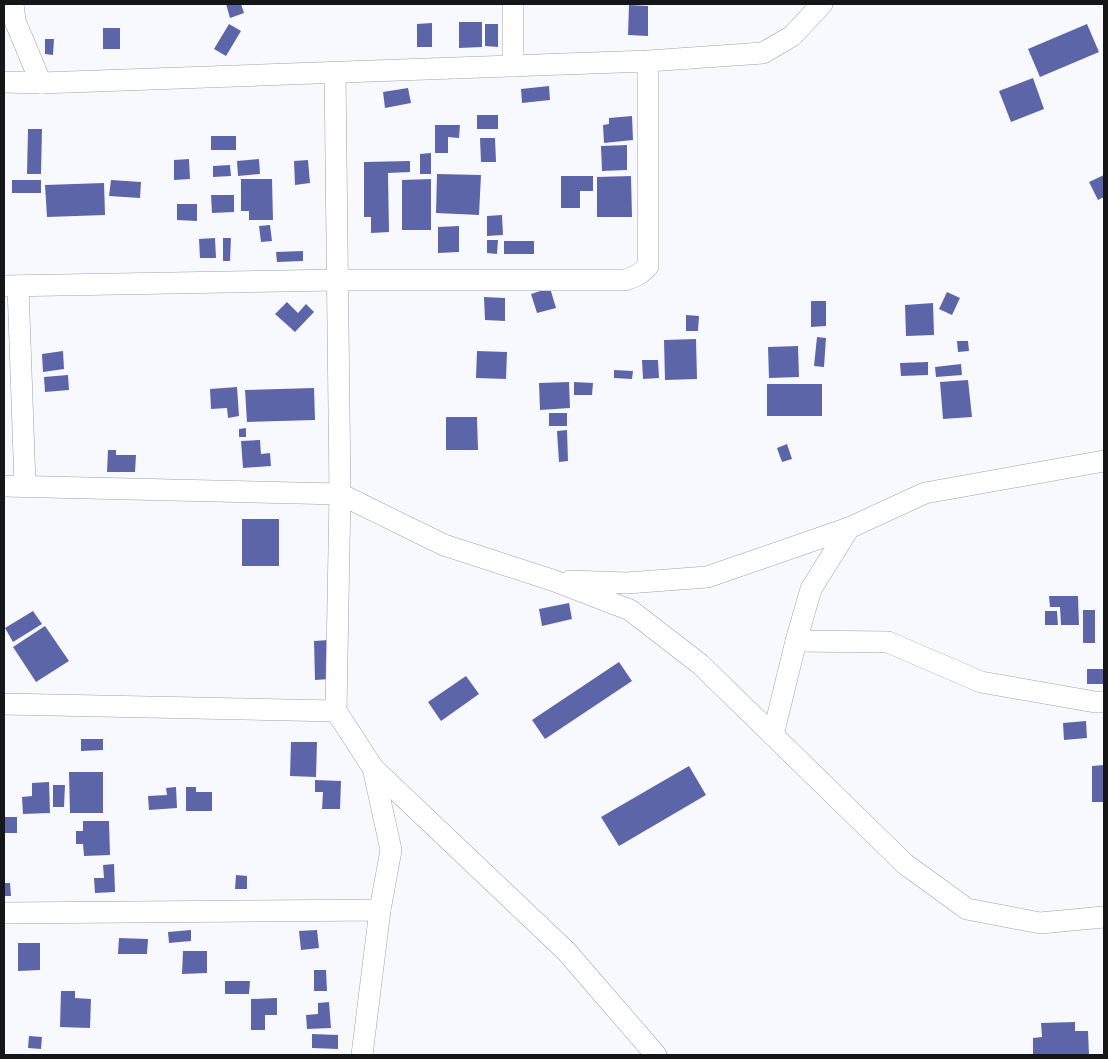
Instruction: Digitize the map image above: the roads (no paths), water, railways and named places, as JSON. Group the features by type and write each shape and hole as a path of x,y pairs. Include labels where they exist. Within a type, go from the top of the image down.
{"street":[{"path":"13,4 15,21 41,83"},
{"path":"513,4 514,66"},
{"path":"4,82 41,83 334,73 648,61 763,53 792,36 822,4"},
{"path":"26,485 11,286 336,280 625,280 642,273 648,266 648,61"},
{"path":"334,73 340,494 336,711 373,768 566,951 656,1055"},
{"path":"552,580 627,583 707,576 849,528 925,493 1104,461"},
{"path":"4,486 26,485 340,494 444,545 552,580 630,610 700,664 905,864 967,909 1040,922 1104,917"},
{"path":"773,735 811,589 849,528"},
{"path":"796,641 888,642 981,682 1104,702"},
{"path":"4,704 336,711"},
{"path":"362,1055 380,910 390,850 373,768"},
{"path":"4,913 380,910"}]}
